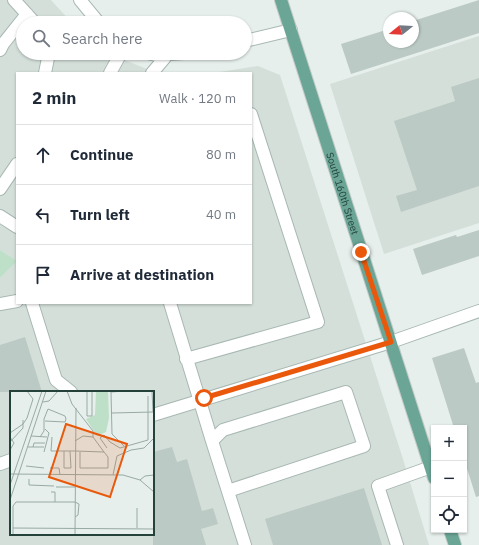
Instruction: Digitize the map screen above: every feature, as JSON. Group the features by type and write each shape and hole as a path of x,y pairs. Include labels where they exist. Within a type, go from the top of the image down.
{"main road":[{"name":"South 160th Street","path":"281,0 431,470"},
{"path":"451,533 455,545"}],"street":[{"path":"14,0 28,16"},
{"path":"80,0 93,16"},
{"path":"252,39 291,30"},
{"path":"0,50 3,44 16,32"},
{"path":"45,72 48,60"},
{"path":"111,72 117,60"},
{"path":"153,72 163,60"},
{"path":"186,359 318,322 252,117"},
{"path":"0,189 16,165"},
{"path":"0,216 16,227"},
{"path":"0,304 16,301"},
{"path":"32,304 56,380 70,391"},
{"path":"170,304 198,400 245,545"},
{"path":"154,414 391,342 479,311"},
{"path":"212,441 223,430 346,392 364,446 228,491"},
{"path":"0,464 10,460"},
{"path":"397,545 378,486 431,473"}],"shaded area":[{"path":"0,0 51,0 66,16 16,16 16,60 124,60 154,72 16,72 16,261 0,250"},
{"path":"479,36 479,223 384,254 330,84"},
{"path":"258,66 280,75 403,459 429,545 0,545 0,278 16,261 16,304 252,304 252,72 219,72"}],"green space":[{"path":"0,250 16,260 16,262 0,278"}],"building":[{"path":"479,0 479,33 351,74 341,44 383,31 383,48 419,48 419,19"},
{"path":"479,78 479,186 401,212 396,196 417,190 394,121 455,101 451,87"},
{"path":"479,230 479,256 422,275 413,249 456,235 457,237"},
{"path":"25,337 42,391 0,392 0,345"},
{"path":"464,348 476,383 479,382 479,496 476,497 467,468 467,425 453,425 432,358"},
{"path":"172,447 177,462 187,459 202,511 213,508 218,524 201,529 206,545 153,545 154,452"},
{"path":"364,488 382,545 273,545 265,519"}],"route":[{"path":"204,398 391,342 361,252"}]}
